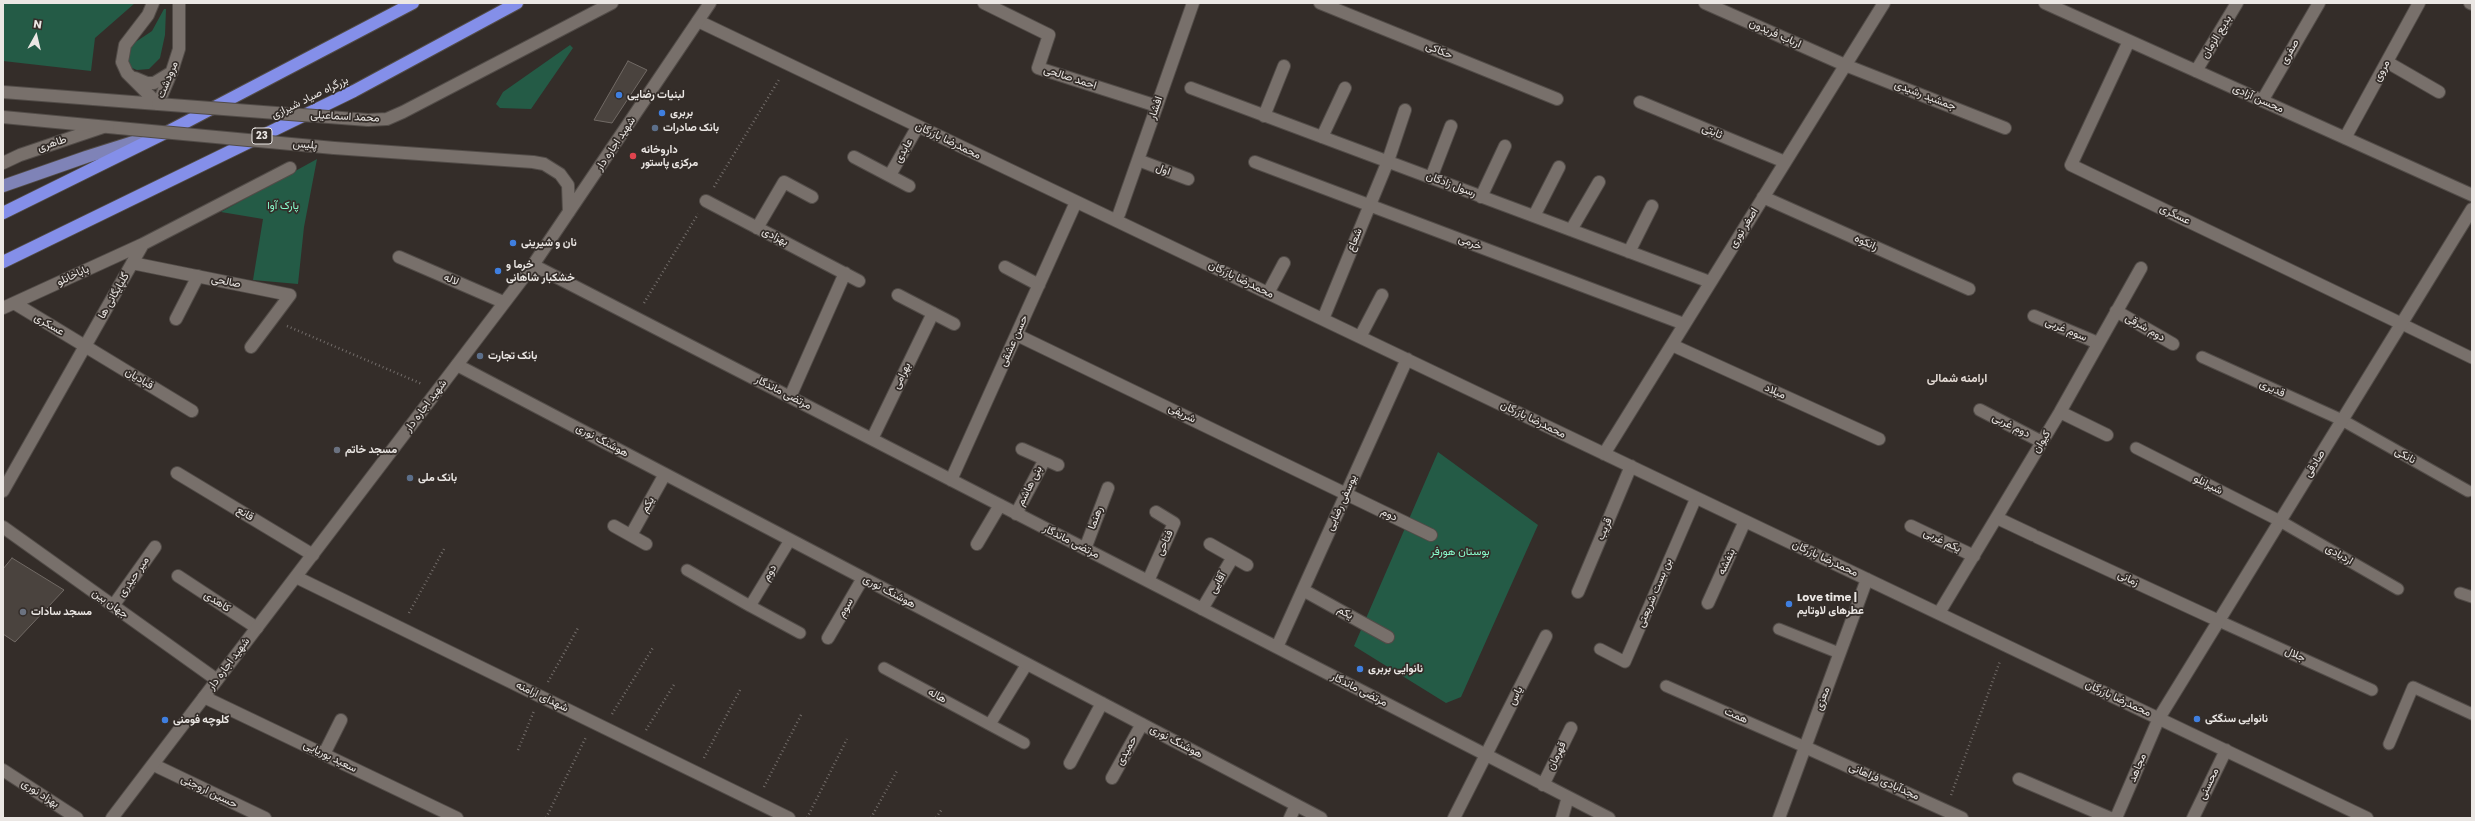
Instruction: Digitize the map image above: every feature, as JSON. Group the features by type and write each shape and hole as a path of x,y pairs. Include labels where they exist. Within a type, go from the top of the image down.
{"highway":[{"path":"3,214 168,132 412,3"},
{"name":"بزرگراه صیاد شیرازی","path":"3,262 354,91 517,3"}],"main road":[{"path":"3,186 86,157 168,132"}],"street":[{"path":"153,3 148,15 124,45 122,62 127,73 141,81 154,83 172,72"},
{"name":"مرودشت","path":"127,73 158,104 172,72 179,49 179,3"},
{"name":"محمد اسماعیلی","path":"3,92 368,120 387,119 612,3"},
{"name":"شهید اجاره دار","path":"112,818 154,765 503,302 534,265 710,3"},
{"name":"احمد صالحی","path":"984,3 1049,35 1038,68 1157,106"},
{"name":"افشار","path":"1120,214 1193,3"},
{"name":"حکاکی","path":"1320,3 1557,99"},
{"name":"ارباب فریدون","path":"1705,3 1845,65"},
{"name":"اصغر نوری","path":"1604,454 1884,3"},
{"name":"محسن آزادی","path":"2045,3 2472,195"},
{"name":"بدیع الزمان","path":"2196,71 2237,3"},
{"name":"صفری","path":"2262,101 2319,3"},
{"name":"مروی","path":"2345,138 2419,3"},
{"name":"محمدرضا بازرگان","path":"698,21 2367,818"},
{"name":"عسگری","path":"2129,41 2071,165 2402,324"},
{"path":"2387,62 2439,92"},
{"name":"جمشید رشیدی","path":"1845,65 2005,128"},
{"path":"1264,116 1284,66"},
{"name":"رسول زادگان","path":"1191,88 1710,282"},
{"path":"1322,137 1345,88"},
{"name":"ثابتی","path":"1640,102 1785,162"},
{"name":"شعاع","path":"1323,319 1388,161 1405,110"},
{"name":"پلیس","path":"3,117 334,148 544,164 560,174 568,184 570,199 568,214"},
{"name":"عابدی","path":"890,175 918,126"},
{"path":"1431,178 1451,126"},
{"name":"طاهری","path":"3,163 20,154 103,127"},
{"path":"1481,197 1505,146"},
{"path":"854,157 908,186"},
{"name":"اول","path":"1138,160 1188,179"},
{"name":"خرمی","path":"1255,162 1684,324"},
{"path":"1534,216 1559,167"},
{"path":"143,244 290,168"},
{"path":"757,228 784,182 812,197"},
{"path":"1571,230 1599,182"},
{"name":"رانکوه","path":"1764,197 1969,289"},
{"name":"بهزادی","path":"706,201 859,281"},
{"name":"حسن عشقی","path":"951,480 1076,202"},
{"path":"1629,252 1652,206"},
{"name":"صادقی","path":"2159,718 2472,209"},
{"name":"گلپایگانی ها","path":"3,491 143,244"},
{"name":"باباخانلو","path":"8,306 143,244"},
{"name":"لاله","path":"399,257 503,302"},
{"name":"صالحی","path":"132,263 290,295 251,346"},
{"path":"1268,293 1284,263"},
{"name":"مرتضی ماندگار","path":"534,265 1609,818"},
{"path":"1005,267 1039,285"},
{"name":"کیوان","path":"1938,614 2060,412 2141,268"},
{"path":"790,397 845,273"},
{"path":"176,319 198,276"},
{"path":"898,295 954,324"},
{"path":"1360,337 1382,295"},
{"name":"عسکری","path":"8,306 85,346"},
{"name":"دوم شرقی","path":"2116,312 2173,344"},
{"name":"بهرامی","path":"872,439 933,313"},
{"name":"سوم غربی","path":"2034,316 2098,343"},
{"name":"شریفی","path":"1017,335 1346,494"},
{"name":"میلاد","path":"1672,345 1879,439"},
{"name":"قبادیان","path":"85,346 192,411"},
{"name":"یوسفی رضایی","path":"1277,648 1407,360"},
{"name":"هوشنگ نوری","path":"457,365 1321,818"},
{"name":"دوم غربی","path":"1980,410 2042,442"},
{"path":"2060,412 2107,435"},
{"name":"بنی هاشم","path":"1022,449 1058,465"},
{"name":"بنی هاشم","path":"1016,514 1045,459"},
{"name":"قریب","path":"1578,592 1631,466"},
{"name":"قانع","path":"177,474 313,554"},
{"name":"یکم","path":"631,535 665,474"},
{"name":"رهنما","path":"1085,549 1108,488"},
{"name":"دوم","path":"1346,494 1432,535"},
{"path":"977,544 1000,505"},
{"name":"فتاحی","path":"1148,581 1174,523 1156,512"},
{"name":"زمانی","path":"1997,518 2219,621"},
{"name":"بنفشه","path":"1708,602 1745,521"},
{"path":"614,526 646,544"},
{"name":"یکم غربی","path":"1911,526 1974,556"},
{"name":"جهان‌ بین","path":"3,528 217,680"},
{"path":"1210,544 1247,565"},
{"name":"میر حیدری","path":"113,606 155,547"},
{"name":"آقایی","path":"1202,609 1233,557"},
{"name":"کاهدی","path":"178,576 257,628"},
{"name":"شهدای ارامنه","path":"296,577 789,818"},
{"name":"سوم","path":"828,638 863,578"},
{"name":"معزی","path":"1778,818 1867,579"},
{"name":"یکم","path":"1303,590 1388,637"},
{"name":"یاس","path":"1454,818 1546,636"},
{"name":"سعید بوریایی","path":"204,697 457,818"},
{"path":"1070,763 1102,704"},
{"name":"مجاهد","path":"2116,818 2159,718"},
{"path":"324,754 341,720"},
{"name":"حمیدی","path":"1112,778 1142,724"},
{"name":"قهرمان","path":"1543,785 1573,729"},
{"name":"مجدآبادی فراهانی","path":"1805,747 1962,818"},
{"name":"محسنی","path":"2193,818 2226,750"},
{"name":"حسین اروجنی","path":"154,765 265,818"},
{"name":"بهزاد نوری","path":"3,770 77,818"},
{"path":"2019,779 2110,818"},
{"path":"1562,818 1568,797"},
{"path":"1290,818 1296,805"}],"lane":[{"path":"2402,324 2472,358"},
{"name":"قدیری","path":"2202,357 2342,420"},
{"name":"نانکی","path":"2342,420 2468,491"},
{"name":"شیرانلو","path":"2136,448 2280,521"},
{"name":"بن بست شریعتی","path":"1600,649 1625,662 1696,498"},
{"name":"اردبادی","path":"2280,521 2398,589"},
{"name":"دوم","path":"750,606 790,540"},
{"path":"687,570 800,633"},
{"path":"2460,593 2472,597"},
{"name":"جلال","path":"2219,621 2372,690"},
{"path":"1779,629 1839,654"},
{"path":"990,724 1027,664"},
{"name":"هاله","path":"884,668 1024,743"},
{"name":"همت","path":"1666,686 1805,747"},
{"path":"2389,744 2413,687 2472,714"}],"path":[{"path":"272,319 438,390"},
{"path":"401,628 444,549"},
{"path":"518,750 540,696 578,628"},
{"path":"546,818 599,725 654,646"},
{"path":"1945,810 2006,646"},
{"path":"637,744 675,683"},
{"path":"697,773 740,690"},
{"path":"756,802 802,713"},
{"path":"808,818 847,739"},
{"path":"872,818 898,769"},
{"path":"936,818 942,809"}],"green space":[{"path":"3,3 135,3 95,38 91,71 3,61"},
{"path":"164,9 166,9 165,35 160,58 149,69 137,70 132,68 126,58 131,45 152,31"},
{"path":"570,45 573,48 531,109 500,108 496,104 503,92"},
{"name":"پارک آوا","path":"317,159 304,227 298,284 253,280 263,219 221,212"},
{"name":"بوستان هورفر","path":"1438,452 1538,525 1461,697 1446,703 1354,646"}],"building":[{"name":"لبنیات رضایی","path":"628,61 647,70 612,123 594,120"},
{"name":"مسجد سادات","path":"12,558 64,590 15,642 3,634 3,569"}],"place":[{"name":"لبنیات رضایی","path":"619,95"},
{"name":"بربری","path":"662,113"},
{"name":"بانک صادرات","path":"655,128"},
{"name":"داروخانه مرکزی پاستور","path":"633,156"},
{"name":"نان و شیرینی","path":"513,243"},
{"name":"خرما و خشکبار شاهانی","path":"498,271"},
{"name":"بانک تجارت","path":"480,356"},
{"name":"مسجد خاتم","path":"337,450"},
{"name":"بانک ملی","path":"410,478"},
{"name":"Love time | عطرهای لاوتایم","path":"1789,604"},
{"name":"مسجد سادات","path":"23,612"},
{"name":"نانوایی بربری","path":"1360,669"},
{"name":"نانوایی سنگکی","path":"2197,719"},
{"name":"کلوچه فومنی","path":"165,720"}],"district":[{"name":"ارامنه شمالی","path":"1957,379"}]}
